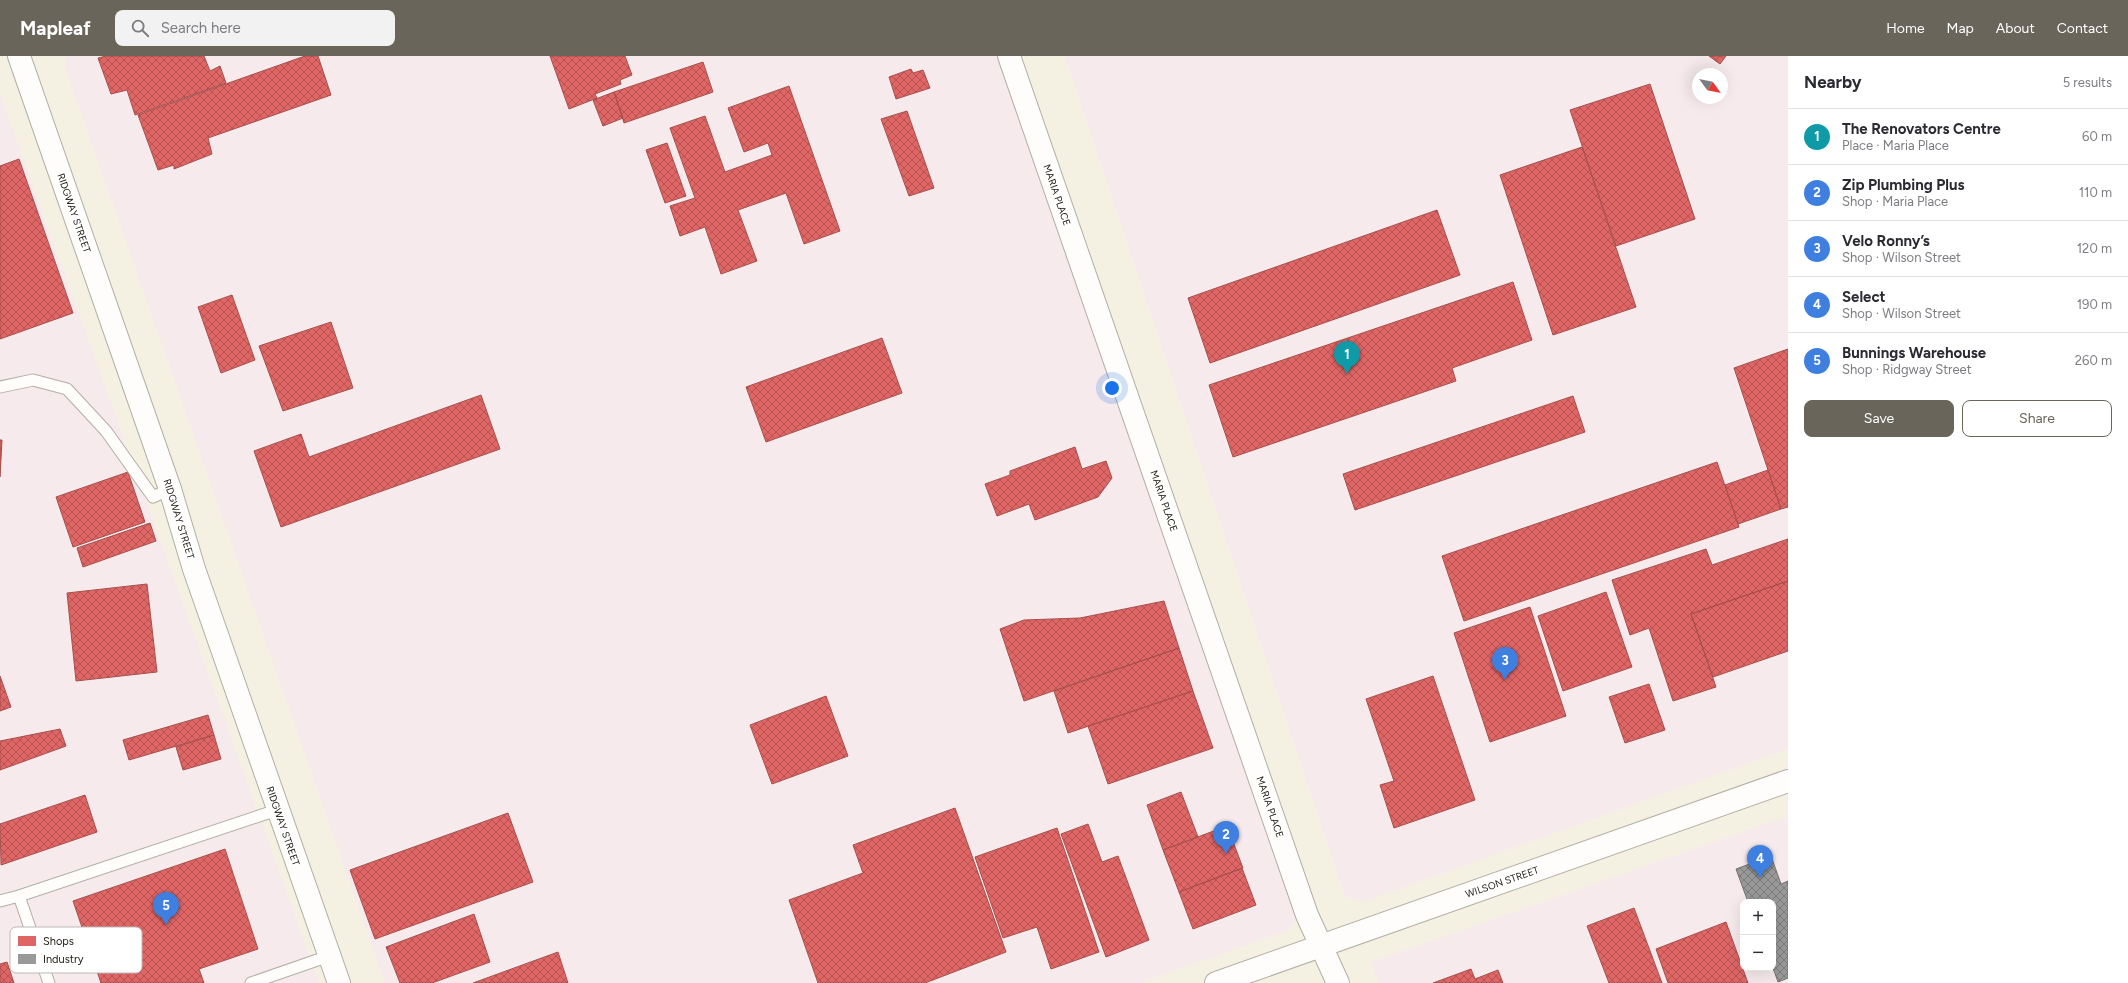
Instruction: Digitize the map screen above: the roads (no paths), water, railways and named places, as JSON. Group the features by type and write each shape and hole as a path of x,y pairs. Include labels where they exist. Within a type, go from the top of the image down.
{"street":[{"name":"RIDGWAY STREET","path":"19,56 170,489 194,570 338,983"},
{"name":"MARIA PLACE","path":"1009,56 1307,915 1338,983"},
{"name":"WILSON STREET","path":"1216,983 1788,781"}],"lane":[{"path":"0,387 33,380 66,389 106,431 153,497 170,489"},
{"path":"0,901 277,810"},
{"path":"19,896 30,927"},
{"path":"251,983 329,956"},
{"path":"46,973 50,983"}],"place":[{"name":"The Renovators Centre","path":"1347,374"},
{"name":"Velo Ronny’s","path":"1505,680"},
{"name":"Zip Plumbing Plus","path":"1226,854"},
{"name":"Select","path":"1760,878"},
{"name":"Bunnings Warehouse","path":"166,925"}]}
